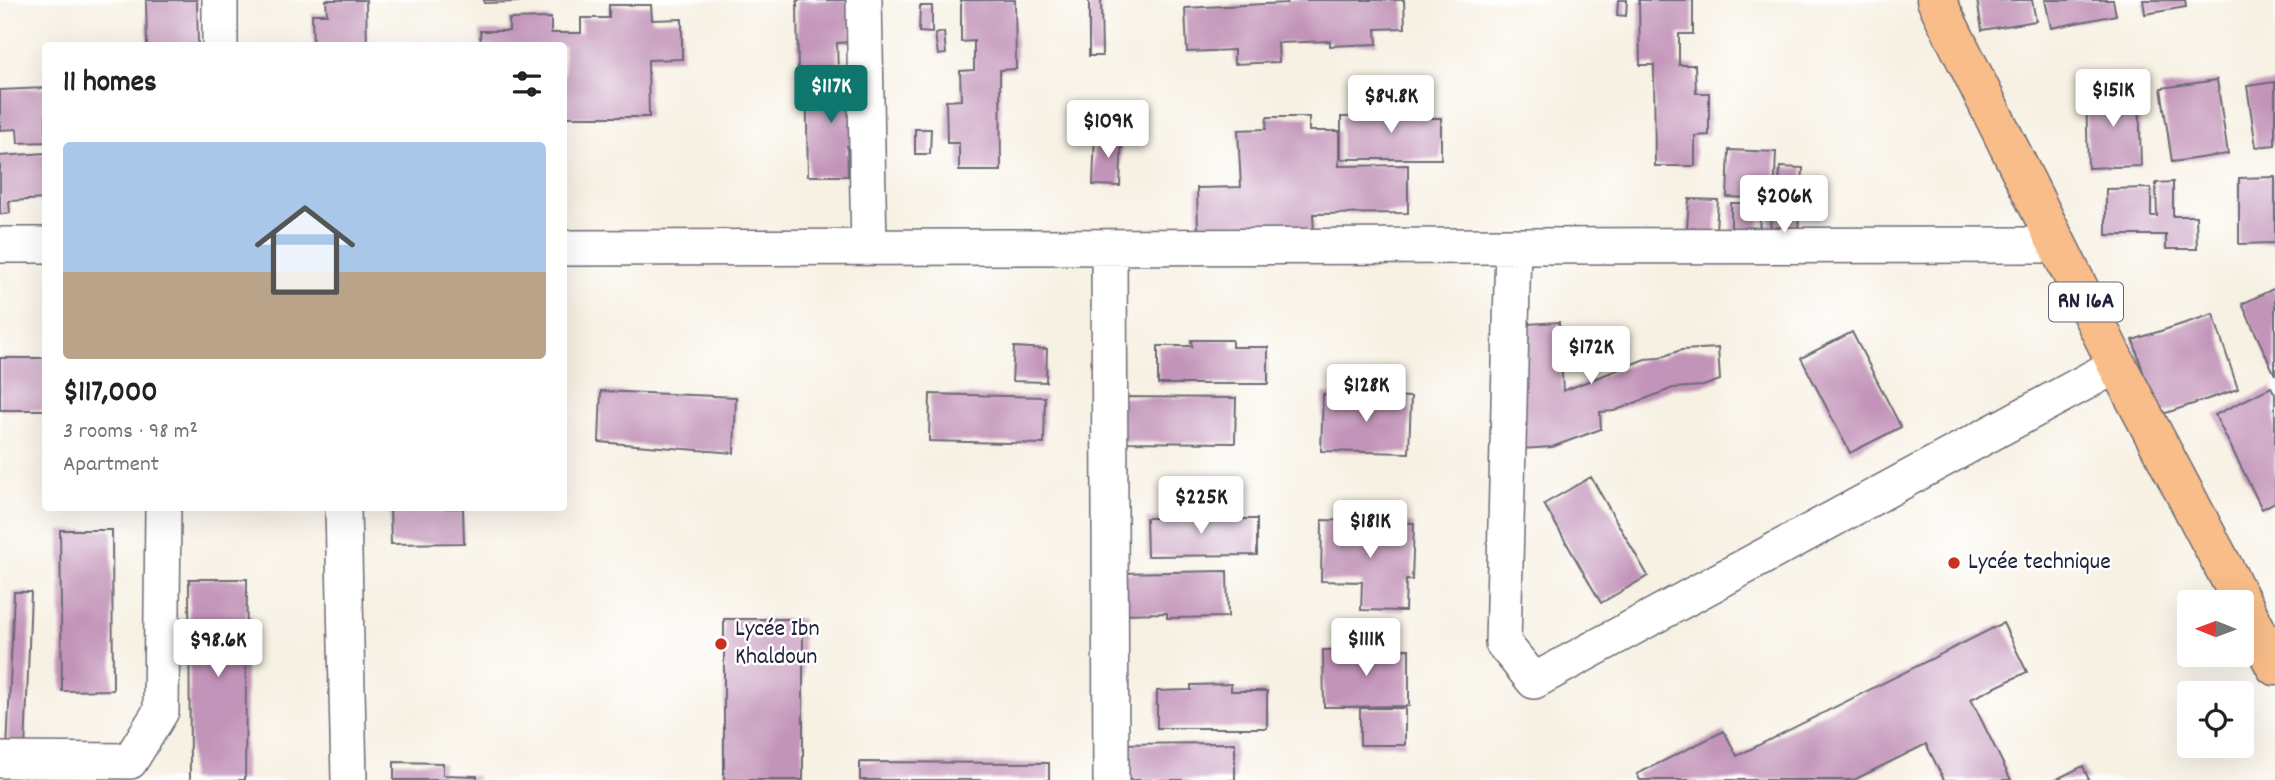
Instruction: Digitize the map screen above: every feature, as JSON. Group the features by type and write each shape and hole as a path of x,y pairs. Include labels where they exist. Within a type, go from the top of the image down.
{"main road":[{"name":"RN 16A","path":"1937,0 2117,365 2236,590"},
{"name":"RN 16A","path":"2254,625 2275,666"}],"street":[{"path":"220,0 220,42"},
{"path":"864,0 869,247"},
{"path":"0,245 42,245"},
{"path":"567,248 2058,245"},
{"path":"1513,246 1503,643 1534,681 2117,365"},
{"path":"1109,247 1111,780"},
{"path":"0,760 130,761 160,711 163,511"},
{"path":"343,511 349,780"}],"building":[{"path":"146,0 197,0 198,42 147,42"},
{"path":"326,0 366,0 367,42 313,42 312,14 327,14"},
{"path":"484,0 518,0 518,2 484,3"},
{"path":"797,0 851,0 852,42 837,43 838,72 798,73"},
{"path":"961,0 1015,0 1016,69 1000,70 1001,171 959,171 959,143 947,143 946,101 961,100 960,71 974,70 974,41 961,42"},
{"path":"1089,0 1101,0 1102,56 1089,56"},
{"path":"1287,0 1404,0 1405,28 1376,29 1377,44 1330,46 1330,41 1278,43 1279,62 1234,64 1234,50 1187,52 1185,8 1287,3"},
{"path":"1618,0 1627,0 1626,16 1617,15"},
{"path":"1639,0 1693,0 1693,34 1679,34 1679,65 1695,65 1696,93 1709,93 1709,135 1695,136 1695,166 1655,166 1654,65 1640,65"},
{"path":"1977,0 2032,0 2036,21 1982,30"},
{"path":"2045,0 2113,0 2116,15 2051,28"},
{"path":"2143,0 2185,0 2186,7 2145,14"},
{"path":"609,5 651,5 652,20 682,19 682,59 648,60 649,117 567,117 567,42 481,42 480,31 509,31 509,19 551,18 551,33 581,33 581,18 609,18"},
{"path":"920,6 932,6 932,33 919,32"},
{"path":"944,32 946,54 938,55 935,34"},
{"path":"806,75 848,75 848,103 861,103 861,146 847,146 848,176 808,176"},
{"path":"2217,80 2228,154 2172,162 2161,88"},
{"path":"2275,82 2275,145 2256,147 2247,86"},
{"path":"42,88 42,142 18,143 17,129 0,130 0,90"},
{"path":"2139,91 2141,166 2088,168 2086,92"},
{"path":"1368,104 1411,104 1411,118 1441,118 1441,159 1341,159 1341,117 1369,117"},
{"path":"1267,117 1309,117 1309,131 1339,131 1339,166 1408,165 1408,213 1313,214 1314,231 1198,232 1197,188 1241,187 1238,130 1266,129"},
{"path":"915,129 931,129 930,154 915,154"},
{"path":"1095,133 1122,134 1120,186 1093,185"},
{"path":"1729,150 1776,152 1774,199 1727,197"},
{"path":"42,153 42,199 9,201 10,213 0,214 0,156"},
{"path":"1780,167 1803,168 1801,210 1778,209"},
{"path":"2275,177 2275,243 2239,244 2239,178"},
{"path":"2173,182 2173,216 2196,216 2197,249 2166,249 2166,235 2106,235 2106,189 2151,188 2151,216 2157,216 2156,183"},
{"path":"1689,199 1718,200 1715,245 1686,243"},
{"path":"1731,203 1760,203 1759,248 1731,248"},
{"path":"1771,211 1799,211 1797,259 1769,258"},
{"path":"2275,288 2275,375 2242,304"},
{"path":"2213,314 2238,389 2157,416 2133,340"},
{"path":"1559,322 1563,391 1645,359 1659,358 1681,350 1718,348 1720,380 1703,386 1673,388 1614,411 1600,412 1601,429 1552,447 1521,449 1514,325"},
{"path":"1852,332 1901,427 1850,453 1801,358"},
{"path":"1191,340 1232,340 1232,347 1268,347 1268,384 1158,384 1158,346 1192,346"},
{"path":"1014,347 1047,349 1046,382 1012,381"},
{"path":"0,358 42,358 42,410 0,410"},
{"path":"2271,387 2275,394 2275,502 2262,509 2215,415"},
{"path":"601,391 736,397 734,453 599,442"},
{"path":"930,394 1045,397 1044,444 929,441"},
{"path":"1323,394 1411,397 1409,453 1321,451"},
{"path":"1121,397 1236,398 1235,443 1121,442"},
{"path":"1591,477 1648,576 1601,603 1544,504"},
{"path":"390,511 463,511 464,543 391,544"},
{"path":"1180,512 1220,512 1221,519 1257,519 1257,555 1147,556 1146,518 1181,518"},
{"path":"1322,520 1414,523 1412,580 1406,580 1405,611 1361,610 1362,582 1321,581"},
{"path":"60,530 112,530 113,690 62,691"},
{"path":"1227,571 1228,617 1167,618 1167,613 1119,614 1118,573"},
{"path":"189,579 247,579 245,780 190,780"},
{"path":"14,592 31,592 25,752 7,751"},
{"path":"724,619 803,619 803,780 724,780"},
{"path":"2003,623 2027,672 1971,699 2011,780 1944,780 1926,744 1854,780 1640,780 1637,774 1724,731 1737,756"},
{"path":"1409,649 1409,706 1324,707 1323,650"},
{"path":"1231,684 1231,691 1267,691 1267,728 1157,728 1157,691 1191,690 1191,685"},
{"path":"1360,708 1405,708 1405,745 1360,745"},
{"path":"1235,743 1235,780 1105,780 1104,744"},
{"path":"394,762 443,763 443,775 477,776 477,780 394,780"},
{"path":"860,762 1049,763 1049,780 860,780"},
{"path":"2083,766 2089,780 2055,780"}],"place":[{"name":"Lycée technique","path":"1954,563"},
{"name":"Lycée Ibn Khaldoun","path":"721,644"}]}
